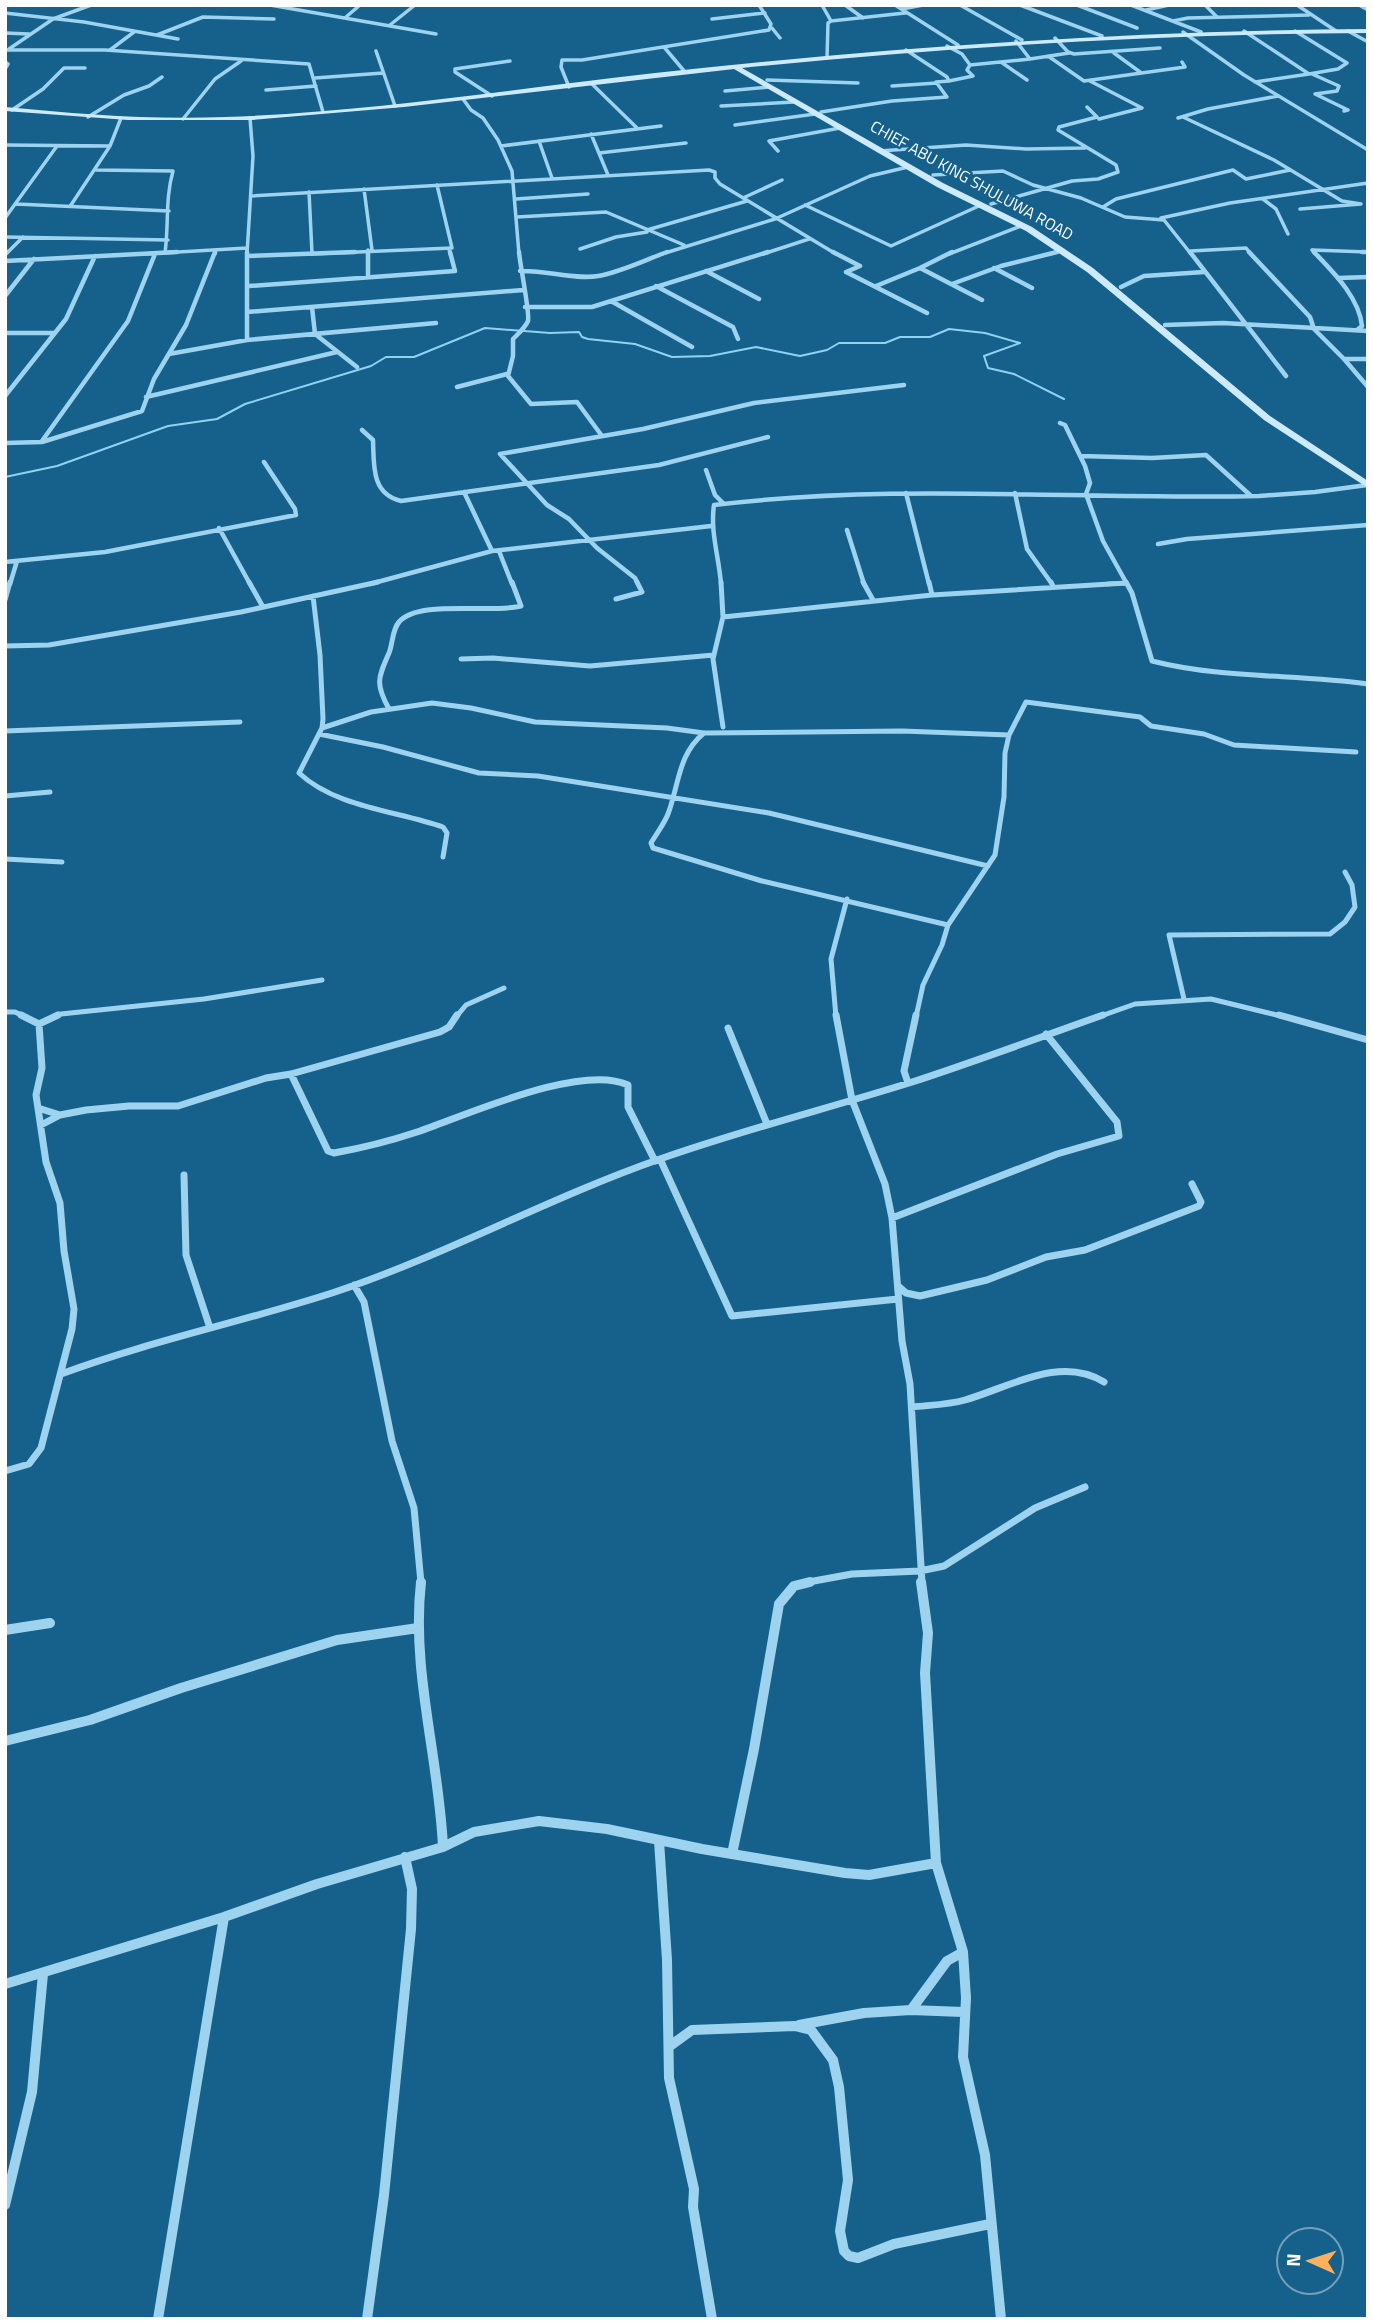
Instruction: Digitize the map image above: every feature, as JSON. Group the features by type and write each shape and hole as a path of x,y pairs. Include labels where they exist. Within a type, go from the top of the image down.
{"street":[{"path":"6,51 53,19 91,5"},
{"path":"270,5 436,34"},
{"path":"346,17 360,5"},
{"path":"390,25 415,5"},
{"path":"759,5 780,38"},
{"path":"822,5 831,21"},
{"path":"845,5 864,19"},
{"path":"895,5 958,45"},
{"path":"831,21 864,19 923,5"},
{"path":"960,5 1019,41 1030,59"},
{"path":"1020,5 1102,36"},
{"path":"1077,5 1137,28"},
{"path":"1131,5 1201,32"},
{"path":"1146,10 1170,5"},
{"path":"1205,5 1217,17"},
{"path":"1297,5 1336,31 1368,42"},
{"path":"1359,5 1368,10"},
{"path":"5,13 178,39"},
{"path":"712,19 765,13"},
{"path":"1173,21 1309,15"},
{"path":"156,36 203,17 274,19"},
{"path":"827,58 828,23 831,21"},
{"path":"569,87 561,67 562,60 582,60 772,27"},
{"path":"1244,31 1310,74 1339,86 1337,91 1315,94 1348,110 1344,111"},
{"path":"1255,82 1338,69 1347,64 1295,31"},
{"path":"9,110 88,117 250,118 492,96 685,72 737,68 751,70 827,58 958,45 1183,32 1336,31"},
{"path":"1346,34 1368,31"},
{"path":"109,50 135,32"},
{"path":"1183,32 1255,82 1368,150"},
{"path":"5,33 30,34"},
{"path":"1055,38 1069,53"},
{"path":"947,46 961,54 970,65"},
{"path":"664,47 685,72"},
{"path":"970,65 1069,53 1114,53 1160,48"},
{"path":"6,51 109,50 309,64 323,112"},
{"path":"906,50 949,81"},
{"path":"376,51 395,106"},
{"path":"1114,53 1140,72"},
{"path":"1048,56 1084,81 1182,68 1192,75"},
{"path":"183,119 215,79 242,61"},
{"path":"492,96 455,72 455,69 510,61"},
{"path":"1000,61 1027,80"},
{"path":"5,62 8,64 5,69"},
{"path":"1182,62 1185,67 1182,68"},
{"path":"892,86 937,83 973,76 967,69 970,65"},
{"path":"9,110 43,89 64,68 85,68"},
{"path":"737,68 768,83 794,102 818,113 840,128 884,150 908,167 1021,226 1090,270 1144,312 1267,418 1367,482"},
{"name":"CHIEF ABU KING SHULUWA ROAD","path":"751,70 768,83 884,150 1041,232 1121,287 1144,312 1165,325 1274,413 1367,482"},
{"path":"315,78 383,73"},
{"path":"88,117 124,95 149,86 162,77"},
{"path":"1090,81 1142,108 1099,119"},
{"path":"725,91 768,83 858,83"},
{"path":"734,125 892,101 947,97 937,83"},
{"path":"592,84 637,128"},
{"path":"266,90 316,86"},
{"path":"1278,96 1181,118 1239,142 1342,201 1361,204 1300,209"},
{"path":"463,99 471,110 483,118 501,146 512,171 520,271 528,320 513,339 513,356 507,374"},
{"path":"722,107 794,102"},
{"path":"991,204 1072,181 1098,179 1119,171 1118,167 1057,129 1097,117 1087,107"},
{"path":"71,205 110,146 121,118"},
{"path":"247,340 247,248 253,156 250,118"},
{"path":"501,146 661,126"},
{"path":"778,151 769,141 840,128"},
{"path":"591,134 608,175"},
{"path":"539,141 552,178"},
{"path":"599,153 686,143"},
{"path":"5,145 110,146"},
{"path":"884,150 966,145 1026,149 1086,148"},
{"path":"5,218 57,146"},
{"path":"520,271 544,270 590,278 686,245 775,219 870,176 908,167"},
{"path":"96,170 172,170 166,197 169,211 165,253"},
{"path":"251,196 709,170 715,172 717,181 775,219 860,265 846,272 927,313"},
{"path":"933,175 994,170 1016,175 1028,183 1103,206 1133,219 1160,219 1230,203 1368,184"},
{"path":"1103,206 1116,200 1233,170 1247,179 1290,170"},
{"path":"580,249 616,237 648,231 745,200 782,180"},
{"path":"249,286 455,271 449,248 452,246 437,185"},
{"path":"364,189 370,250 368,276"},
{"path":"309,192 312,253"},
{"path":"516,199 588,194"},
{"path":"1263,199 1272,204 1281,216 1288,234"},
{"path":"16,204 169,211"},
{"path":"806,205 891,246 981,205"},
{"path":"517,217 604,212 675,243 686,245"},
{"path":"1160,219 1191,251 1204,272 1238,311 1244,323 1286,376"},
{"path":"876,286 960,248 1021,226"},
{"path":"5,237 168,240"},
{"path":"5,254 23,237"},
{"path":"525,307 583,308 809,239"},
{"path":"672,250 675,243"},
{"path":"5,261 247,248"},
{"path":"247,256 449,248"},
{"path":"1191,251 1246,248 1310,317 1314,329 1368,387"},
{"path":"5,443 42,442 137,415 144,409 146,397 186,325 216,250"},
{"path":"1357,330 1362,327 1361,315 1339,278 1311,250 1368,252"},
{"path":"951,284 994,268 1060,251"},
{"path":"42,442 81,383 128,321 155,254"},
{"path":"5,396 75,303 95,256"},
{"path":"5,296 34,259"},
{"path":"920,268 982,300"},
{"path":"994,268 1032,288"},
{"path":"706,271 759,299"},
{"path":"1121,287 1144,276 1204,272"},
{"path":"1339,278 1368,278"},
{"path":"656,286 733,327 738,338"},
{"path":"247,312 523,290"},
{"path":"611,301 692,347"},
{"path":"312,307 315,334 357,367"},
{"path":"169,355 247,340 436,323"},
{"path":"1165,325 1244,323 1368,331"},
{"path":"5,333 55,332"},
{"path":"146,397 337,352"},
{"path":"1344,359 1368,359"},
{"path":"457,387 507,374"},
{"path":"507,374 531,404 570,400 578,402 602,436"},
{"path":"616,599 642,592 635,578 587,539 569,519 547,505 500,454 682,421 754,403 904,385"},
{"path":"1060,422 1065,425 1081,456 1090,483 1086,494 1103,541 1134,597 1150,658 1156,663 1255,676 1327,678 1368,684"},
{"path":"362,430 373,440 374,469 382,494 387,499 416,500 659,465 768,437"},
{"path":"1081,456 1152,458 1206,455 1250,495"},
{"path":"5,562 91,554 296,513 264,462"},
{"path":"705,470 715,495 723,503"},
{"path":"731,733 723,727 714,655 723,617 719,552 711,526 713,505 906,493 1086,494 1182,498 1343,489 1367,482"},
{"path":"389,709 378,687 377,676 391,650 400,619 420,611 468,612 521,606 496,551 464,492"},
{"path":"906,493 932,595"},
{"path":"1015,493 1027,549 1054,586"},
{"path":"1158,544 1186,539 1368,525"},
{"path":"5,646 59,643 263,607 417,573 496,551 711,526"},
{"path":"219,528 263,607"},
{"path":"847,530 860,577 873,600"},
{"path":"5,600 17,561"},
{"path":"723,617 932,595 1126,583"},
{"path":"313,597 320,655 320,731 299,771 302,778 337,797 397,811 443,827 447,834 443,857"},
{"path":"461,659 514,658 594,666 674,656 714,655"},
{"path":"908,1083 904,1071 914,1016 923,985 947,928 998,846 1009,735 1026,702 1140,717 1151,726 1204,734 1234,745 1356,752"},
{"path":"320,731 389,709 432,703 450,704 535,722 704,733 902,731 1009,735"},
{"path":"5,731 240,722"},
{"path":"715,733 723,727"},
{"path":"320,731 479,773 538,776 673,800 769,813 988,866"},
{"path":"704,733 692,742 675,782 667,818 651,843 656,850 762,881 847,899 947,928"},
{"path":"5,796 50,792"},
{"path":"5,859 62,862"},
{"path":"1184,999 1169,935 1330,934 1345,922 1355,906 1354,892 1345,872"},
{"path":"847,899 831,959 837,1027 852,1100 885,1184 892,1218 898,1299 912,1407 920,1571 928,1633 925,1673 936,1863 963,1952 963,2057 985,2155 1001,2319"},
{"path":"39,1024 61,1014 204,999 322,981"},
{"path":"41,1125 60,1115 129,1106 178,1106 267,1078 291,1074 444,1031 452,1025 459,1010 504,988"},
{"path":"61,1374 110,1356 354,1285 411,1264 562,1196 657,1160 767,1124 908,1083 1135,1004 1184,999 1238,1003 1368,1040"},
{"path":"5,1012 15,1012 39,1024"},
{"path":"5,1471 19,1468 35,1459 41,1448 72,1328 74,1309 64,1251 60,1203 47,1162 36,1095 42,1068 39,1024"},
{"path":"729,1028 767,1124"},
{"path":"892,1218 1057,1154 1119,1136 1117,1122 1046,1034"},
{"path":"291,1074 328,1150 334,1153 427,1129 549,1086 602,1078 620,1079 628,1085 628,1107 657,1160 732,1316 898,1299"},
{"path":"38,1108 60,1115"},
{"path":"184,1175 186,1255 210,1328"},
{"path":"897,1286 906,1293 926,1296 987,1280 1046,1256 1085,1250 1199,1206 1200,1202 1192,1184"},
{"path":"354,1285 364,1302 392,1441 414,1508 422,1575 418,1628 426,1718 441,1806 443,1847"},
{"path":"912,1407 964,1401 1068,1369 1090,1372 1104,1382"},
{"path":"732,1854 754,1749 779,1604 794,1586 852,1574 920,1571 944,1566 1035,1508 1085,1487"},
{"path":"5,1630 50,1623"},
{"path":"5,1741 90,1720 181,1688 337,1640 418,1628"},
{"path":"5,1984 443,1847 474,1832 539,1821 584,1825 659,1841 845,1873 869,1875 936,1863"},
{"path":"659,1841 670,2046 668,2078 694,2189 693,2207 712,2319"},
{"path":"367,2319 384,2195 411,1929 412,1889 405,1857"},
{"path":"158,2319 224,1917"},
{"path":"911,2010 947,1961 963,1952"},
{"path":"5,2205 32,2092 43,1973"},
{"path":"670,2046 692,2030 795,2026 864,2013 911,2010 963,2012"},
{"path":"795,2026 811,2030 828,2052 836,2072 848,2180 840,2231 844,2251 849,2256 858,2258 894,2244 990,2224"}],"waterway":[{"path":"5,477 57,466 168,426 217,419 245,404 371,366 386,357 414,357 485,328 550,333 579,332 582,337 588,339 635,344 672,357 710,356 756,347 800,356 827,350 839,343 885,343 900,337 930,337 949,329 985,333 1020,343 984,356 988,368 1014,374 1064,399"}]}
